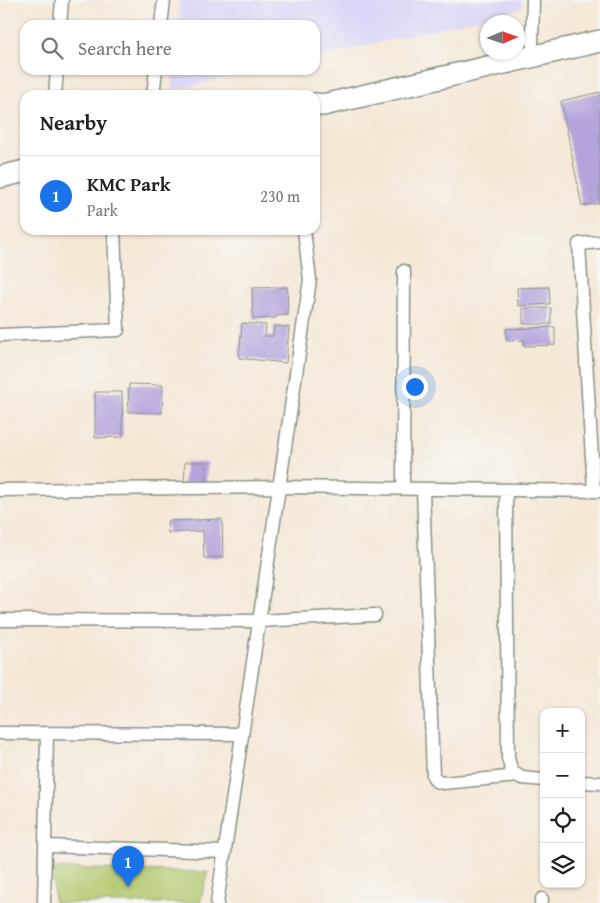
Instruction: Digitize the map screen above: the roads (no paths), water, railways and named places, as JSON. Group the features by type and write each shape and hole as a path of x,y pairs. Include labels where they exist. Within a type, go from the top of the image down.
{"main road":[{"path":"525,45 600,26"},
{"path":"320,105 600,40"},
{"path":"320,94 480,55"},
{"path":"0,177 20,172"}],"street":[{"path":"60,20 62,0"},
{"path":"162,20 164,0"},
{"path":"525,45 533,0"},
{"path":"55,90 57,75"},
{"path":"154,90 155,75"},
{"path":"0,335 118,330 114,235"},
{"path":"217,903 310,280 305,235"},
{"path":"0,490 279,487 597,491 579,244 600,242"},
{"path":"403,488 404,271"},
{"path":"423,489 433,776 436,781 443,783 518,776 540,779"},
{"path":"506,490 508,758 512,772 518,776"},
{"path":"0,620 260,621 375,616"},
{"path":"0,732 47,734 242,734"},
{"path":"44,903 47,734"},
{"path":"585,782 600,783"},
{"path":"46,846 225,852"}],"place":[{"name":"KMC Park","path":"128,887"}]}
